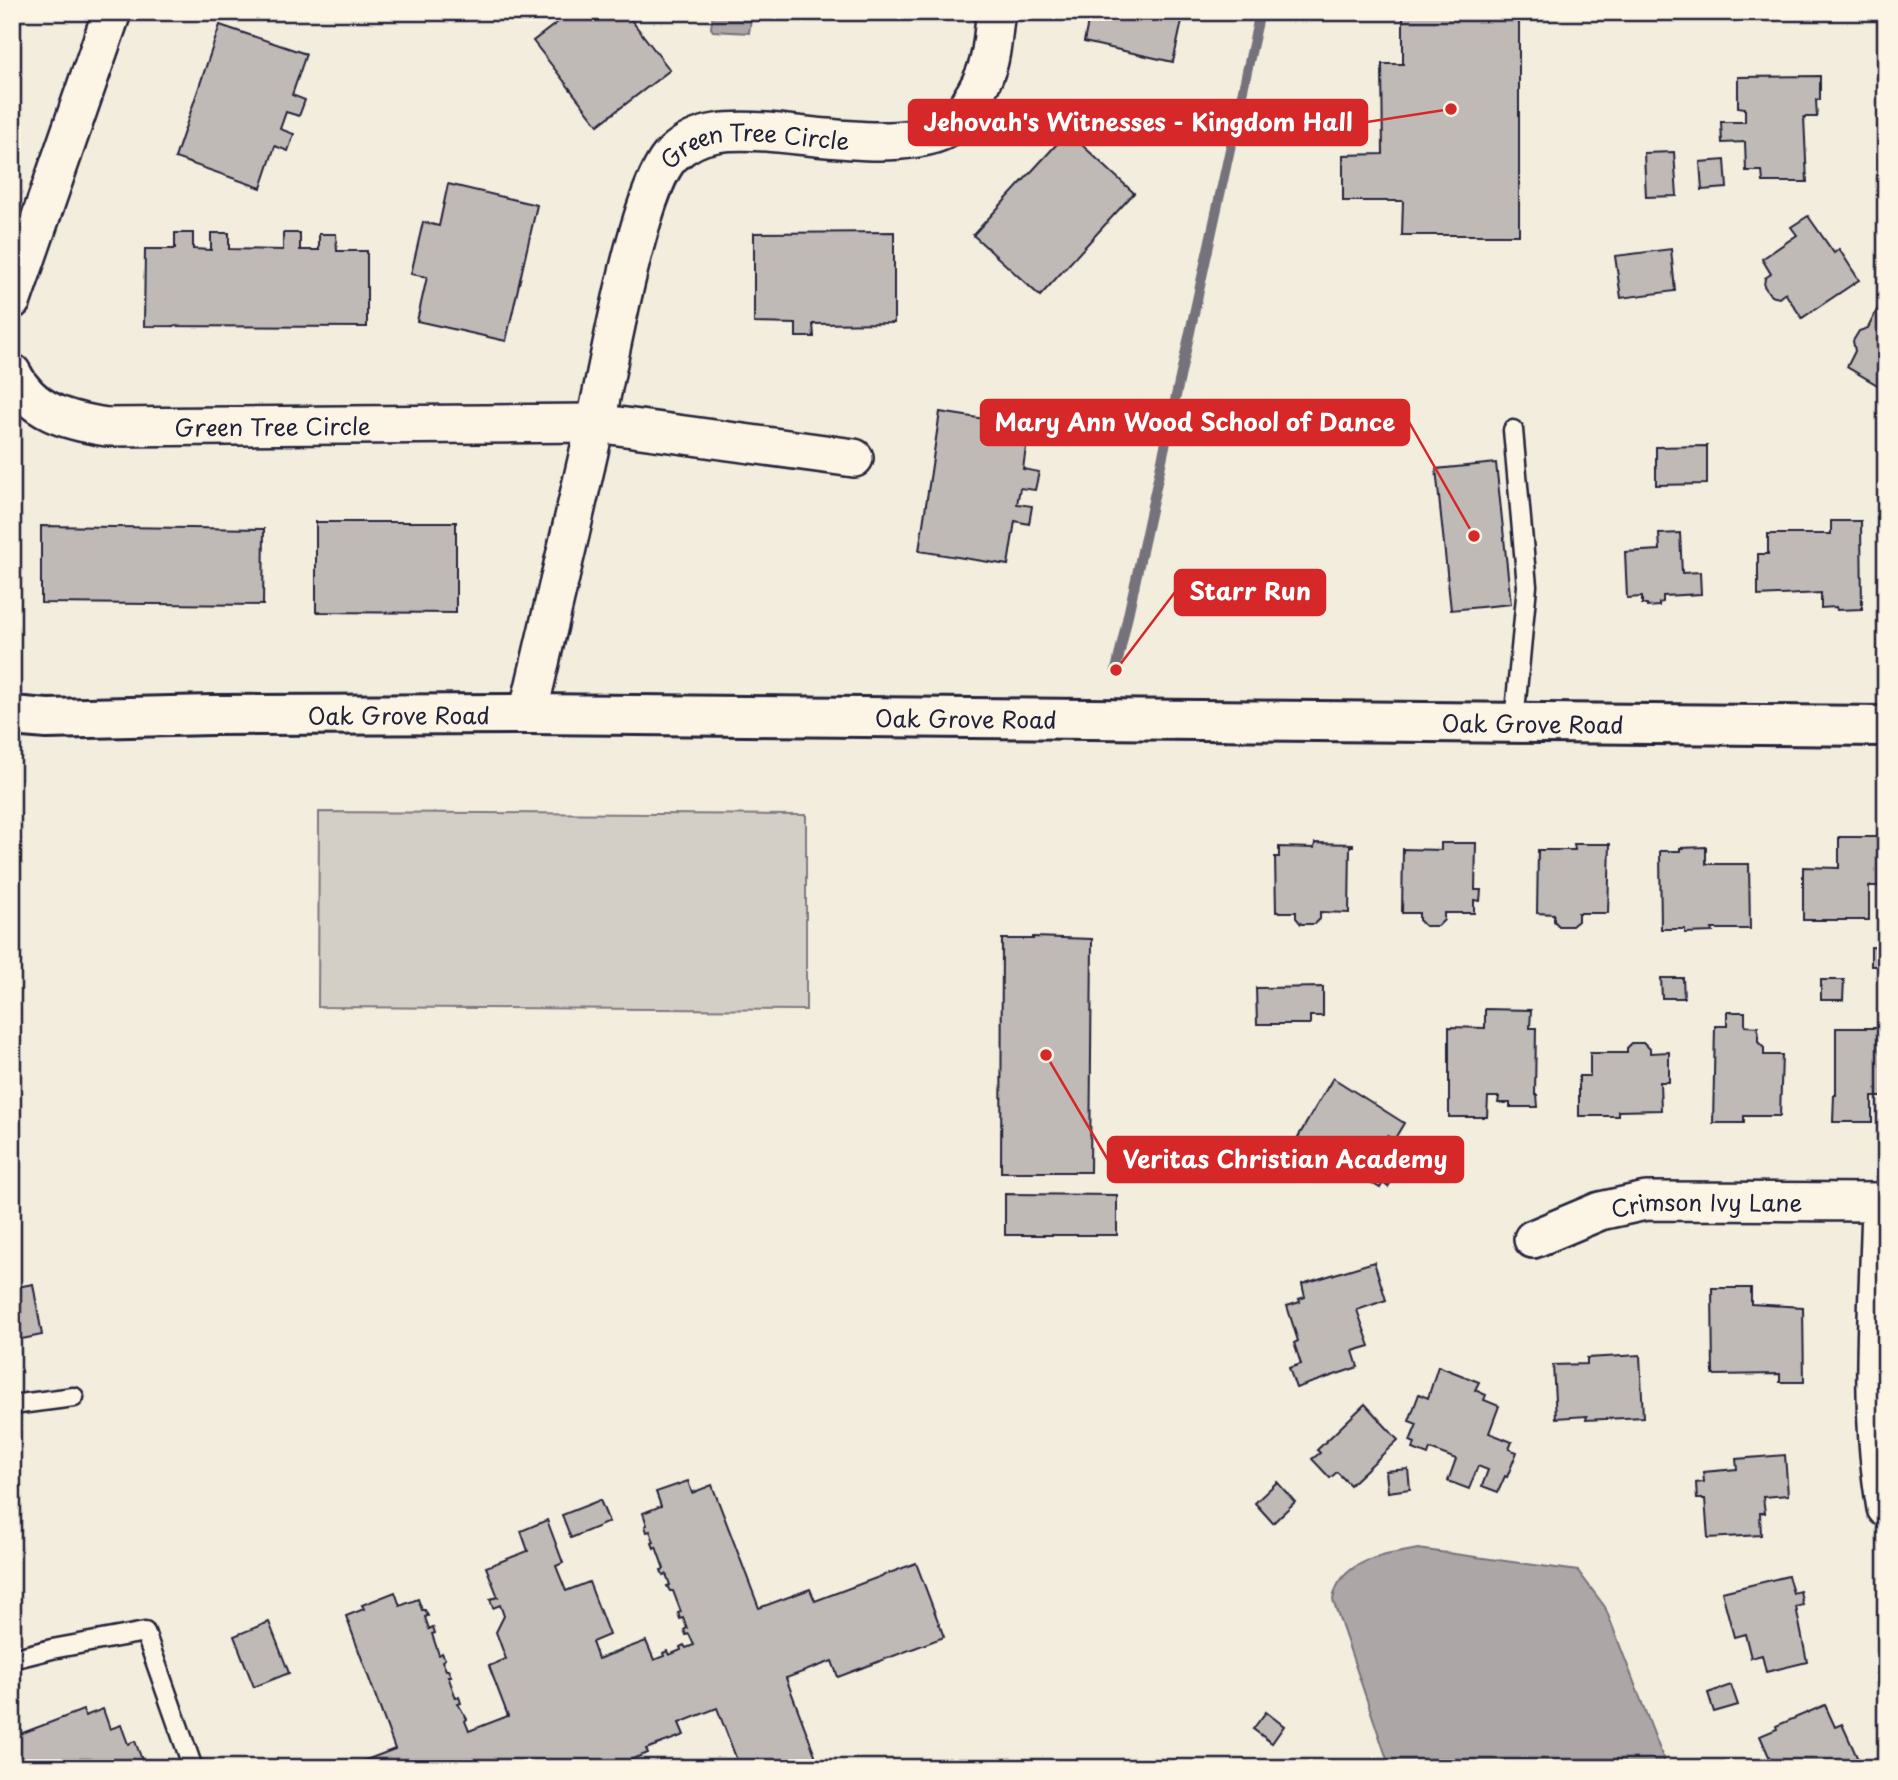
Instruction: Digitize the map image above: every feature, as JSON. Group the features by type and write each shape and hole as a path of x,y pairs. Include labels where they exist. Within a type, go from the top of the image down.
{"street":[{"path":"12,300 111,12"},
{"name":"Green Tree Circle","path":"528,714 635,248 653,184 670,156 688,141 720,131 877,140 912,138 942,132 961,115 988,65 996,12"},
{"name":"Green Tree Circle","path":"12,373 19,387 44,408 69,421 107,428 596,423 854,458"},
{"name":"Oak Grove Road","path":"24,720 212,715 528,714 1886,726"},
{"name":"Crimson Ivy Lane","path":"1533,1240 1600,1211 1646,1201 1883,1202"},
{"path":"1883,1202 1875,1407 1886,1508"}],"lane":[{"path":"1513,430 1527,586 1514,722"},
{"path":"12,1405 74,1396"},
{"path":"12,1659 52,1648 145,1632 193,1768"}],"shaded area":[{"path":"713,12 752,12 749,33 713,31"},
{"path":"319,812 806,815 806,1010 318,1007"},
{"path":"1418,1549 1578,1571 1605,1607 1667,1768 1390,1768 1333,1600 1344,1576 1354,1568 1378,1557"}],"building":[{"path":"571,12 625,12 670,70 598,125 533,41"},
{"path":"1090,12 1184,12 1173,62 1084,42"},
{"path":"1403,12 1519,12 1519,235 1402,235 1403,201 1343,201 1343,155 1383,154 1382,64 1403,64"},
{"path":"220,25 306,54 292,95 305,100 299,116 286,112 280,129 294,134 288,151 275,146 261,188 175,158"},
{"path":"1820,76 1820,100 1816,100 1817,117 1804,117 1807,182 1763,182 1762,171 1746,171 1745,142 1722,143 1721,122 1745,122 1745,108 1738,107 1738,77"},
{"path":"1068,132 1134,193 1040,296 973,235"},
{"path":"1674,152 1677,196 1646,197 1644,153"},
{"path":"1725,160 1727,188 1702,190 1700,162"},
{"path":"448,184 537,205 506,341 417,321 427,277 411,274 423,222 439,226"},
{"path":"1808,216 1834,253 1839,249 1859,280 1802,318 1785,293 1779,298 1771,296 1764,286 1765,278 1771,274 1762,259 1797,235 1791,227"},
{"path":"894,232 894,323 813,324 814,337 796,337 796,324 754,323 754,233"},
{"path":"175,233 193,233 193,249 211,250 211,233 229,233 229,249 283,250 283,233 300,233 300,250 319,250 319,234 336,234 337,251 367,251 367,327 144,326 145,249 175,249"},
{"path":"1671,249 1675,291 1621,298 1615,256"},
{"path":"1883,298 1886,299 1886,390 1847,367 1855,351 1853,341 1859,331 1868,328"},
{"path":"940,412 1029,426 1023,469 1039,472 1035,490 1020,488 1017,504 1032,506 1029,524 1015,521 1008,565 919,551"},
{"path":"1707,446 1707,484 1656,485 1656,447"},
{"path":"1496,463 1511,604 1451,610 1436,469"},
{"path":"1831,521 1861,521 1862,609 1821,608 1821,593 1758,596 1758,554 1768,554 1768,534 1831,534"},
{"path":"316,522 456,522 456,613 316,612"},
{"path":"41,526 264,529 263,605 41,603"},
{"path":"1680,533 1682,573 1700,572 1701,594 1663,596 1663,602 1659,603 1659,606 1647,607 1647,604 1642,604 1642,597 1627,598 1625,552 1660,550 1659,534"},
{"path":"1839,837 1880,837 1879,886 1869,886 1869,920 1803,920 1803,867 1839,868"},
{"path":"1315,843 1353,844 1350,846 1349,913 1320,912 1320,919 1315,924 1301,924 1296,918 1296,912 1276,912 1275,857 1279,857 1279,847 1314,848"},
{"path":"1441,843 1476,843 1475,890 1481,890 1480,901 1474,900 1474,913 1444,913 1444,920 1438,926 1425,926 1419,920 1419,913 1402,913 1403,849 1441,850"},
{"path":"1574,844 1610,844 1608,913 1578,913 1578,921 1572,926 1559,926 1554,921 1554,914 1537,913 1538,850 1575,850"},
{"path":"1706,847 1706,864 1749,864 1750,929 1712,929 1713,932 1685,933 1685,929 1661,929 1660,851"},
{"path":"1002,939 1092,939 1090,1172 1001,1172"},
{"path":"1871,947 1886,948 1886,966 1871,966"},
{"path":"1661,978 1683,978 1684,998 1662,998"},
{"path":"1821,980 1844,980 1843,1000 1821,1000"},
{"path":"1323,987 1323,1016 1310,1016 1310,1024 1257,1024 1256,988"},
{"path":"1485,1009 1531,1010 1530,1028 1536,1028 1535,1095 1538,1107 1510,1107 1510,1103 1498,1103 1499,1097 1488,1097 1487,1117 1449,1117 1449,1027 1485,1028"},
{"path":"1727,1012 1745,1012 1745,1026 1758,1027 1758,1042 1764,1048 1764,1055 1782,1055 1780,1116 1744,1116 1744,1123 1713,1123 1715,1026 1727,1026"},
{"path":"1882,1014 1886,1014 1886,1103 1884,1097 1872,1097 1872,1122 1833,1122 1836,1095 1836,1028 1882,1028"},
{"path":"1632,1043 1644,1043 1650,1053 1669,1052 1669,1082 1660,1082 1661,1110 1618,1111 1618,1116 1579,1116 1579,1076 1590,1076 1590,1053 1627,1053 1627,1048"},
{"path":"1333,1078 1404,1123 1394,1140 1387,1136 1383,1144 1405,1157 1388,1187 1383,1183 1380,1188 1298,1137"},
{"path":"1005,1194 1117,1195 1117,1235 1005,1235"},
{"path":"1374,1262 1386,1300 1357,1310 1370,1346 1353,1351 1358,1367 1296,1388 1289,1368 1301,1364 1294,1343 1298,1341 1287,1306 1300,1302 1299,1299 1305,1297 1302,1284"},
{"path":"33,1284 42,1335 12,1341 12,1288"},
{"path":"1712,1288 1751,1288 1751,1304 1803,1307 1804,1382 1780,1382 1780,1374 1713,1375"},
{"path":"1640,1355 1643,1417 1586,1420 1587,1416 1556,1418 1553,1365 1587,1364 1587,1358"},
{"path":"1438,1366 1479,1382 1475,1390 1486,1395 1484,1400 1499,1406 1489,1433 1512,1442 1509,1449 1517,1452 1498,1492 1482,1486 1488,1470 1478,1466 1469,1489 1448,1481 1456,1459 1430,1449 1428,1455 1413,1449 1415,1443 1410,1441 1417,1424 1409,1421 1419,1394 1428,1398"},
{"path":"1365,1404 1398,1440 1350,1485 1337,1472 1330,1478 1312,1459 1320,1453 1317,1450"},
{"path":"1785,1455 1788,1495 1763,1497 1765,1513 1760,1513 1761,1535 1708,1538 1705,1499 1697,1499 1696,1483 1704,1482 1703,1472 1737,1469 1736,1459"},
{"path":"1408,1469 1410,1489 1388,1492 1386,1471"},
{"path":"688,1481 692,1493 712,1485 759,1608 810,1589 815,1601 916,1563 944,1637 838,1677 832,1661 786,1678 820,1768 740,1768 717,1708 679,1723 684,1735 646,1749 648,1753 630,1760 633,1768 345,1768 395,1749 346,1616 364,1609 362,1605 395,1592 400,1606 418,1599 422,1610 425,1610 428,1616 425,1617 429,1629 433,1627 435,1633 432,1634 439,1655 442,1653 445,1659 442,1661 451,1676 448,1676 456,1698 459,1697 461,1703 458,1704 467,1719 465,1721 469,1731 508,1716 489,1666 506,1659 496,1632 504,1616 500,1605 493,1608 490,1599 498,1597 486,1567 528,1551 521,1531 547,1520 563,1563 556,1566 566,1591 589,1582 609,1635 592,1642 598,1659 646,1641 654,1660 664,1656 663,1653 667,1651 669,1655 681,1650 680,1647 684,1645 686,1648 694,1645 684,1630 687,1628 683,1618 680,1619 678,1613 681,1612 673,1591 667,1586 670,1585 666,1574 663,1575 661,1570 664,1569 652,1543 654,1542 650,1531 647,1532 643,1513 661,1506 656,1492"},
{"path":"1277,1482 1295,1502 1273,1523 1255,1503"},
{"path":"600,1500 609,1522 571,1538 562,1515"},
{"path":"1788,1576 1793,1593 1800,1591 1803,1605 1796,1607 1807,1662 1766,1672 1762,1655 1751,1658 1745,1634 1734,1637 1722,1592"},
{"path":"269,1622 289,1673 254,1687 234,1636"},
{"path":"1731,1685 1738,1705 1714,1712 1708,1693"},
{"path":"1825,1705 1835,1727 1842,1724 1862,1768 1774,1768 1760,1736 1777,1729 1776,1726"},
{"path":"103,1709 110,1729 121,1725 128,1744 135,1741 145,1768 12,1768 12,1737 83,1710 85,1716"},
{"path":"1266,1712 1284,1726 1272,1743 1253,1729"}],"waterway":[{"path":"1116,670 1260,12"}],"place":[{"name":"Jehovah's Witnesses - Kingdom Hall","path":"1451,109"},
{"name":"Mary Ann Wood School of Dance","path":"1474,536"},
{"name":"Starr Run","path":"1116,670"},
{"name":"Veritas Christian Academy","path":"1046,1055"}]}
